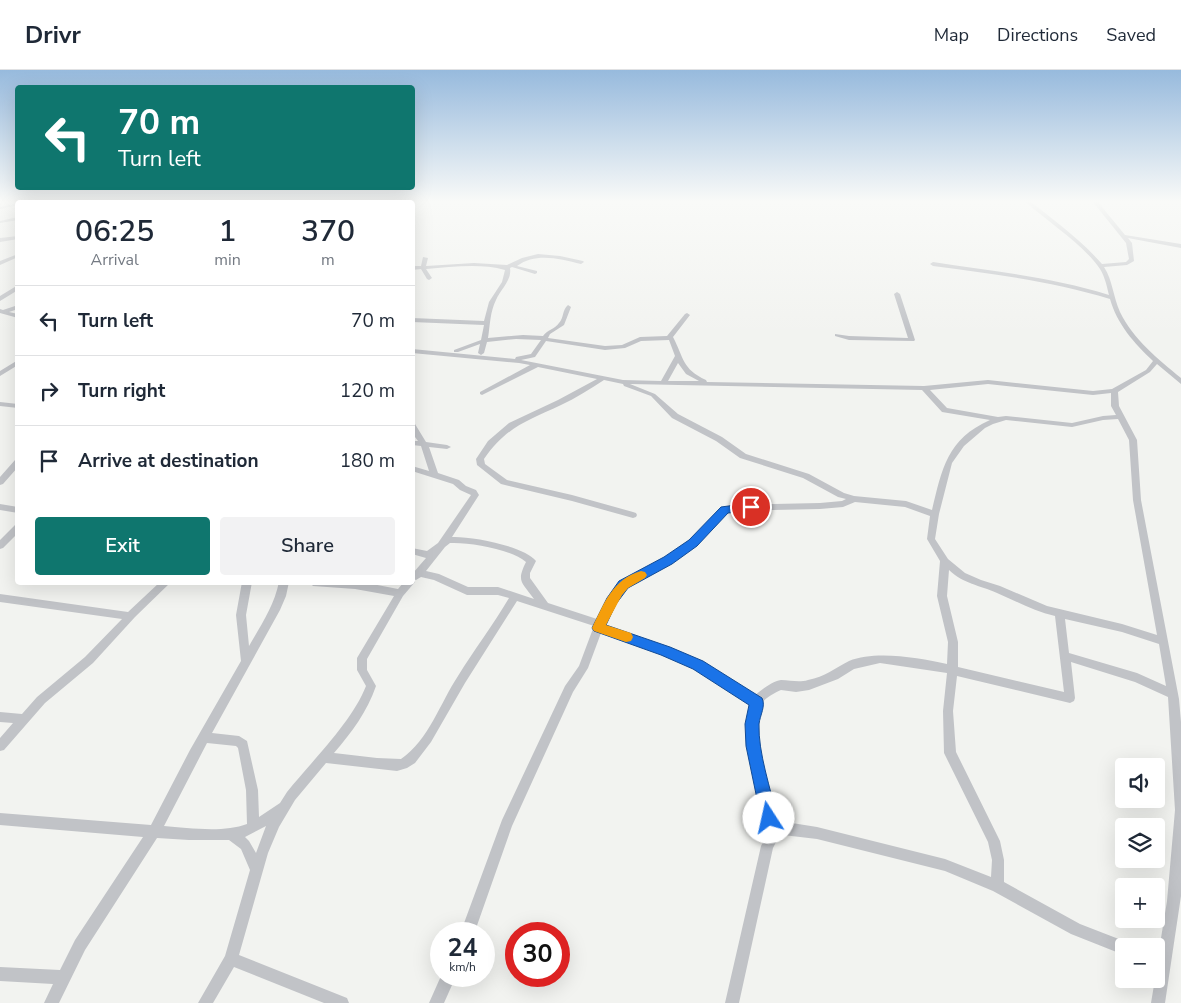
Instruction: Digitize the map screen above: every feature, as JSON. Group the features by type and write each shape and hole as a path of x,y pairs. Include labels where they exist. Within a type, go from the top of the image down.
{"street":[{"path":"1080,246 1100,266 1108,283 1117,313 1126,328 1156,361 1181,382"},
{"path":"1100,266 1130,262 1132,260 1129,246"},
{"path":"1155,246 1181,248"},
{"path":"0,263 15,256"},
{"path":"515,266 523,259 545,256 581,262"},
{"path":"425,258 423,268 429,278"},
{"path":"933,264 1033,278 1083,289 1112,298"},
{"path":"415,268 515,266 535,272"},
{"path":"481,353 486,340 493,301 508,275 508,269 501,267"},
{"path":"0,299 15,289"},
{"path":"838,335 849,338 912,340 897,294"},
{"path":"1,312 15,308"},
{"path":"415,351 456,351 529,358 535,354 548,333 562,324 568,308"},
{"path":"1,312 15,315"},
{"path":"687,315 671,333 678,357 687,374 712,384"},
{"path":"415,320 488,324"},
{"path":"456,351 486,340 513,339 520,336 606,348 623,347 640,339 672,338"},
{"path":"415,351 519,361 614,381 924,388 988,382 1094,393 1114,391 1148,371 1156,361"},
{"path":"664,382 678,357"},
{"path":"0,374 15,364"},
{"path":"482,393 536,365"},
{"path":"602,379 561,402 512,425 491,443 480,459 481,465 504,482 582,500 633,515"},
{"path":"614,381 653,395 675,416 719,438 744,456 806,476 841,495 854,499 906,504 935,514"},
{"path":"924,388 946,410 997,419 1006,418 1072,425 1103,418 1121,417"},
{"path":"1114,391 1115,406 1133,440 1138,500 1176,698 1181,810 1174,901 1165,940"},
{"path":"0,404 15,406"},
{"path":"997,419 970,436 952,457 935,514 931,539 945,561 962,576 1035,606 1122,628 1164,641"},
{"path":"415,431 424,446 434,474"},
{"path":"415,444 447,447"},
{"path":"0,482 15,465"},
{"path":"415,469 456,482 475,495 439,549 428,555 415,552"},
{"path":"471,922 506,824 569,689 583,668 611,601 624,585 668,560 693,543 725,510 734,508 820,506 843,504 854,499"},
{"path":"0,507 15,510"},
{"path":"0,546 15,530"},
{"path":"415,578 446,542 457,540 498,548 527,557 531,563 525,573 525,580 545,606"},
{"path":"945,561 942,596 953,642 953,670 948,711 950,753 994,841 998,860 997,886"},
{"path":"415,579 436,577 467,591 498,591 545,606 666,651 698,665 757,702"},
{"path":"0,746 41,700 89,660 164,585"},
{"path":"246,585 241,615 246,662"},
{"path":"51,1003 80,945 155,830 204,737 275,610 283,585"},
{"path":"355,585 400,593"},
{"path":"205,1003 231,959 268,836 282,808 345,731 369,695 371,686 362,673 360,664 362,658 400,593 408,585"},
{"path":"323,757 399,765 415,756 460,681 480,654 515,596"},
{"path":"0,598 131,616"},
{"path":"772,837 766,798 754,746 752,724 759,698 780,685 796,687 809,684 834,676 852,664 880,658 953,670 1070,698 1059,613"},
{"path":"1065,656 1137,678 1176,698"},
{"path":"0,717 24,718"},
{"path":"204,737 239,741 243,745 252,790 253,827"},
{"path":"0,819 189,834 231,834 253,827 282,808"},
{"path":"732,1003 767,846 772,837 781,829 818,833 945,865 997,886 1076,929 1115,944"},
{"path":"231,834 245,845 257,870"},
{"path":"231,959 342,1003"},
{"path":"0,974 64,977"},
{"path":"436,1003 444,987"},
{"path":"1158,1003 1159,988"}],"slow traffic":[{"path":"626,637 598,628 618,591 641,575"}],"route":[{"path":"751,507 722,511 693,543 668,560 624,585 611,601 598,628 666,651 698,665 757,702 754,706 752,724 754,746 769,818"}]}
